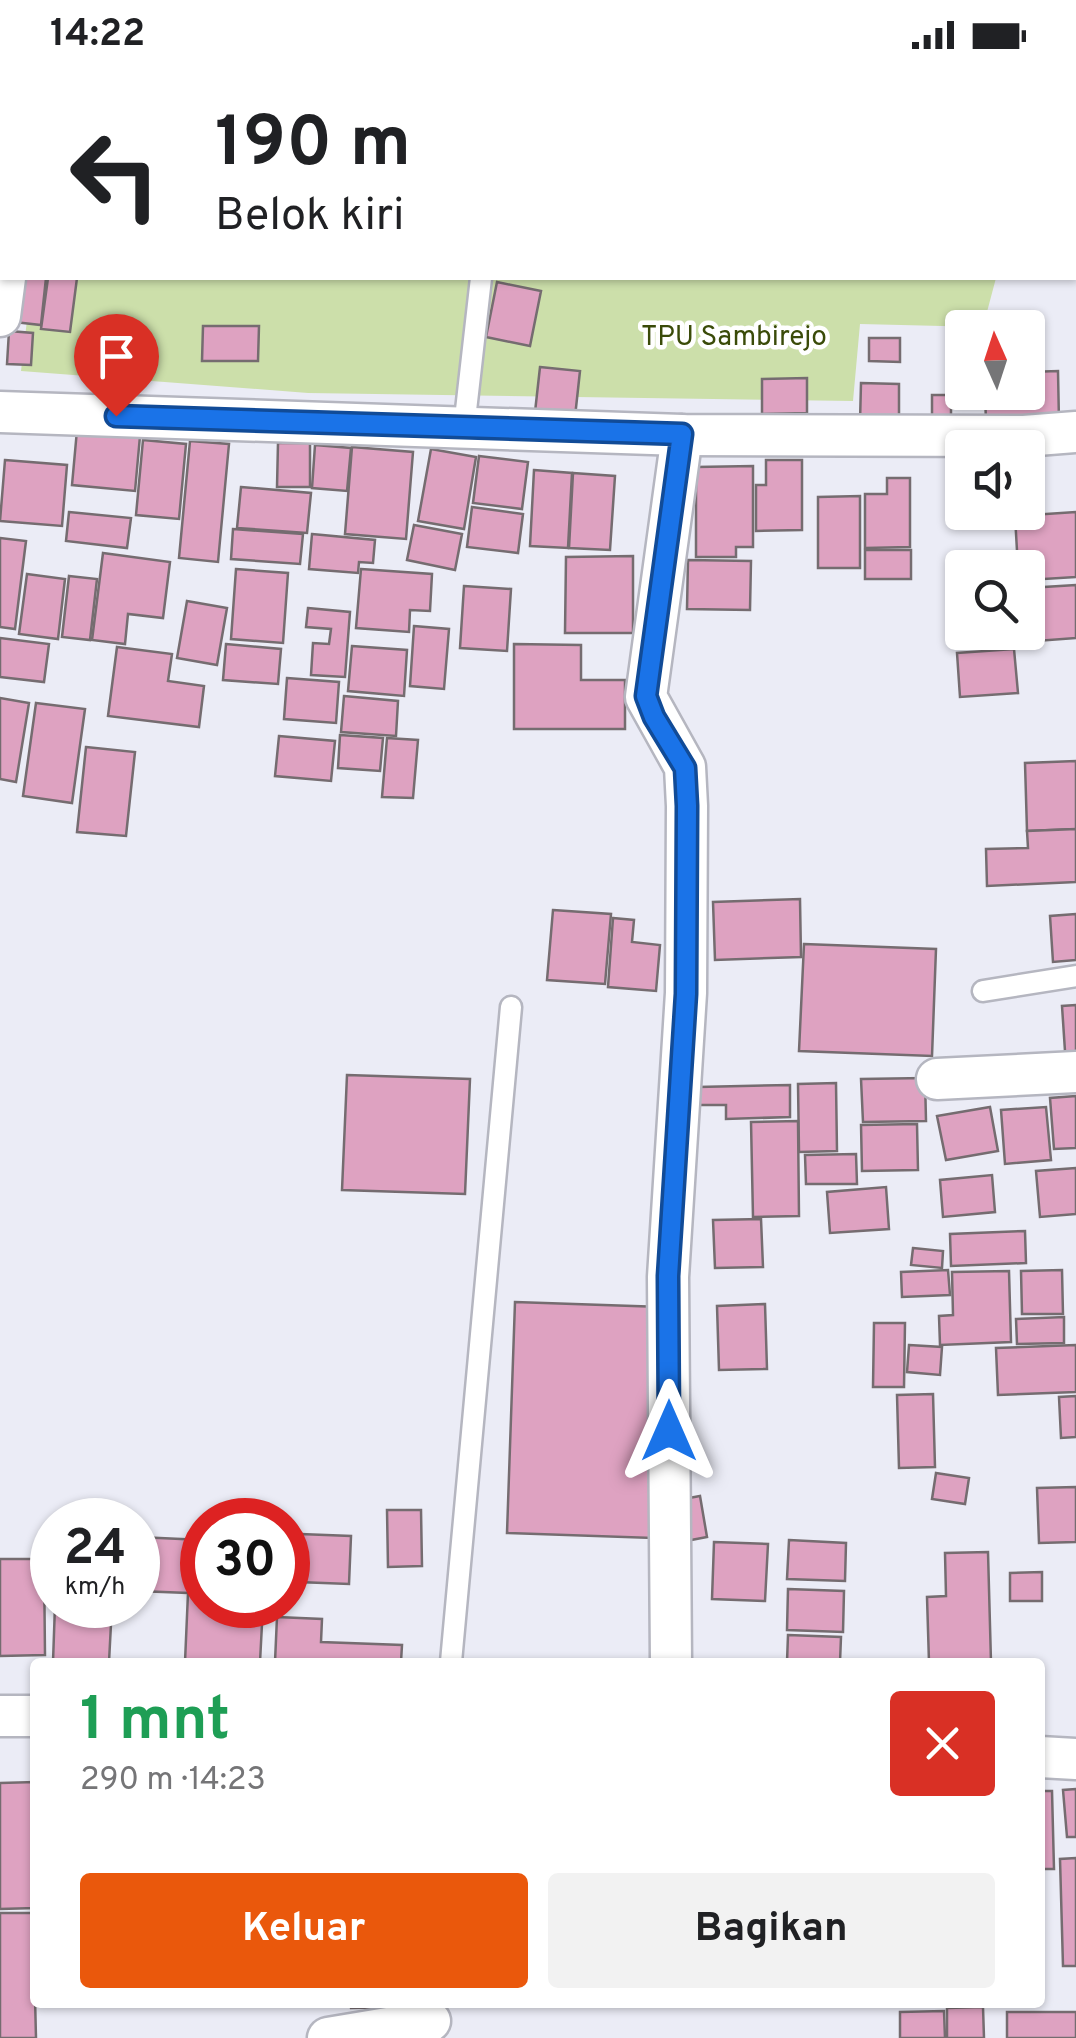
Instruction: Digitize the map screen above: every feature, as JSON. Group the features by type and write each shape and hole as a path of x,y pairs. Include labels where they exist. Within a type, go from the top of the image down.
{"street":[{"path":"0,316 5,280"},
{"path":"0,412 682,434 1024,436 1076,432"},
{"path":"671,1658 668,1276 686,994 687,806 685,768 646,696 682,434"},
{"path":"937,1079 1076,1072"},
{"path":"0,1716 30,1716"},
{"path":"1045,1757 1076,1759"},
{"path":"328,2038 431,2021"}],"lane":[{"path":"464,428 481,280"},
{"path":"983,991 1076,976"},
{"path":"451,1658 511,1007"}],"green space":[{"name":"TPU Sambirejo","path":"32,280 995,280 988,310 945,310 945,326 860,324 853,401 308,393 21,371"}],"building":[{"path":"10,280 46,280 41,325 5,321"},
{"path":"48,280 77,280 70,332 41,329"},
{"path":"497,282 541,291 530,346 486,337"},
{"path":"203,326 259,326 258,361 202,361"},
{"path":"9,331 33,333 31,365 7,364"},
{"path":"869,338 900,338 900,362 869,361"},
{"path":"540,367 580,371 574,426 534,421"},
{"path":"1045,371 1058,371 1059,422 986,423 986,410 1045,410"},
{"path":"807,378 807,413 762,414 762,379"},
{"path":"861,383 899,384 899,421 860,422"},
{"path":"932,395 945,395 945,410 951,410 951,427 932,427"},
{"path":"77,430 140,436 135,491 72,485"},
{"path":"143,440 186,444 179,519 136,515"},
{"path":"190,441 229,444 218,562 179,558"},
{"path":"278,443 310,443 310,487 277,487"},
{"path":"315,445 351,448 347,491 312,488"},
{"path":"352,447 413,452 406,539 345,534"},
{"path":"431,449 476,457 464,529 418,521"},
{"path":"479,456 528,462 522,509 473,503"},
{"path":"5,460 67,465 62,526 0,521"},
{"path":"766,460 802,460 802,530 756,531 756,485 766,485"},
{"path":"753,466 753,547 736,547 736,557 696,557 696,467"},
{"path":"534,470 572,473 568,548 530,546"},
{"path":"573,473 615,476 610,550 569,548"},
{"path":"887,478 910,478 910,547 865,548 865,494 887,494"},
{"path":"241,487 311,493 307,533 237,528"},
{"path":"860,496 860,568 818,568 818,497"},
{"path":"472,507 523,514 518,553 467,547"},
{"path":"69,512 131,518 127,548 66,541"},
{"path":"1076,512 1076,577 1045,579 1045,550 1017,550 1016,530 1045,530 1045,514"},
{"path":"414,525 462,534 455,570 407,560"},
{"path":"233,529 303,534 300,564 231,559"},
{"path":"312,534 375,540 373,563 359,562 358,573 309,569"},
{"path":"0,538 26,541 15,629 0,627"},
{"path":"865,550 911,550 911,579 865,579"},
{"path":"103,553 170,562 163,618 128,614 125,644 92,640"},
{"path":"633,556 633,633 565,633 566,557"},
{"path":"688,560 751,561 750,610 687,609"},
{"path":"236,569 288,573 283,643 231,639"},
{"path":"361,569 432,574 430,611 410,610 409,632 356,628"},
{"path":"27,574 65,579 58,639 19,634"},
{"path":"69,576 97,579 90,640 62,637"},
{"path":"1076,585 1076,638 1045,640 1045,587"},
{"path":"464,586 511,589 507,651 460,648"},
{"path":"187,601 227,608 217,665 177,658"},
{"path":"308,608 350,612 345,677 311,675 313,643 329,644 331,629 306,627"},
{"path":"414,626 449,629 444,689 410,686"},
{"path":"0,638 49,644 44,682 0,677"},
{"path":"226,644 281,649 278,684 223,680"},
{"path":"514,644 581,645 581,680 625,680 625,729 514,729"},
{"path":"352,646 407,650 404,696 348,691"},
{"path":"117,647 172,654 168,681 204,686 199,727 108,716"},
{"path":"1014,650 1018,693 960,697 957,653"},
{"path":"287,678 339,682 336,723 284,719"},
{"path":"344,696 398,701 396,736 341,732"},
{"path":"0,698 29,703 16,782 0,779"},
{"path":"36,703 85,709 72,803 23,796"},
{"path":"340,735 383,738 380,771 338,768"},
{"path":"279,736 335,741 331,781 275,776"},
{"path":"387,738 418,740 413,798 382,797"},
{"path":"86,747 135,752 126,836 77,832"},
{"path":"1076,761 1076,829 1027,831 1025,763"},
{"path":"1076,829 1076,882 987,886 986,849 1028,848 1027,831"},
{"path":"800,899 801,957 715,960 713,902"},
{"path":"553,910 611,914 605,984 547,980"},
{"path":"1076,914 1076,960 1053,962 1050,916"},
{"path":"613,918 634,920 632,942 660,945 656,991 608,987"},
{"path":"804,944 936,949 932,1056 799,1051"},
{"path":"1076,1005 1076,1066 1066,1066 1062,1006"},
{"path":"347,1075 470,1079 465,1194 342,1190"},
{"path":"925,1078 926,1121 863,1122 861,1079"},
{"path":"836,1083 837,1151 799,1152 798,1084"},
{"path":"790,1085 790,1117 726,1119 726,1105 698,1105 698,1087"},
{"path":"1076,1096 1076,1148 1054,1149 1050,1098"},
{"path":"990,1107 998,1151 946,1160 937,1116"},
{"path":"1046,1107 1051,1160 1005,1164 1001,1110"},
{"path":"798,1121 799,1216 753,1217 751,1122"},
{"path":"917,1124 918,1170 862,1171 861,1125"},
{"path":"856,1154 857,1184 806,1184 805,1155"},
{"path":"1076,1168 1076,1214 1040,1217 1036,1171"},
{"path":"992,1175 995,1212 943,1217 940,1180"},
{"path":"886,1187 889,1229 830,1233 827,1192"},
{"path":"761,1219 763,1267 715,1268 713,1220"},
{"path":"1025,1231 1026,1263 951,1266 950,1234"},
{"path":"913,1248 943,1251 942,1268 911,1265"},
{"path":"948,1270 950,1295 902,1297 901,1272"},
{"path":"1062,1270 1063,1314 1022,1314 1021,1271"},
{"path":"1009,1271 1011,1342 940,1345 939,1316 953,1315 952,1272"},
{"path":"515,1302 662,1307 653,1538 507,1533"},
{"path":"765,1304 767,1369 719,1370 717,1306"},
{"path":"1064,1317 1064,1343 1017,1344 1016,1319"},
{"path":"874,1323 905,1323 904,1387 873,1387"},
{"path":"909,1345 942,1347 940,1375 907,1372"},
{"path":"1076,1345 1076,1392 998,1395 996,1348"},
{"path":"933,1394 935,1467 899,1468 897,1395"},
{"path":"1076,1396 1076,1437 1061,1438 1059,1397"},
{"path":"936,1473 969,1478 965,1504 932,1499"},
{"path":"1076,1487 1076,1542 1039,1543 1037,1488"},
{"path":"700,1496 707,1537 686,1541 678,1500"},
{"path":"387,1510 421,1510 422,1566 388,1567"},
{"path":"310,1534 351,1536 349,1584 310,1582"},
{"path":"160,1538 180,1539 180,1593 160,1592"},
{"path":"789,1540 846,1543 845,1581 787,1579"},
{"path":"714,1542 768,1544 765,1601 712,1599"},
{"path":"988,1552 991,1658 929,1658 927,1597 946,1596 945,1553"},
{"path":"0,1559 30,1559 30,1628 45,1628 45,1655 0,1656"},
{"path":"1042,1572 1042,1601 1010,1601 1010,1573"},
{"path":"788,1589 844,1591 843,1632 787,1630"},
{"path":"310,1618 322,1619 321,1642 402,1645 401,1658 275,1658 277,1628 310,1628"},
{"path":"54,1628 111,1628 109,1658 53,1658"},
{"path":"186,1628 262,1628 260,1658 185,1658"},
{"path":"788,1635 841,1637 840,1658 787,1658"},
{"path":"30,1782 30,1908 0,1909 0,1783"},
{"path":"1076,1789 1076,1837 1067,1837 1063,1790"},
{"path":"1045,1791 1052,1791 1054,1869 1045,1869"},
{"path":"1076,1858 1076,1966 1063,1966 1060,1859"},
{"path":"0,1913 30,1913 30,2008 35,2008 36,2038 0,2038"},
{"path":"947,2008 983,2008 984,2038 947,2038"},
{"path":"944,2011 945,2038 900,2038 900,2012"},
{"path":"1007,2012 1076,2012 1076,2038 1007,2038"}],"route":[{"path":"116,416 682,434 646,696 685,768 687,806 686,994 668,1276 669,1431"}]}
